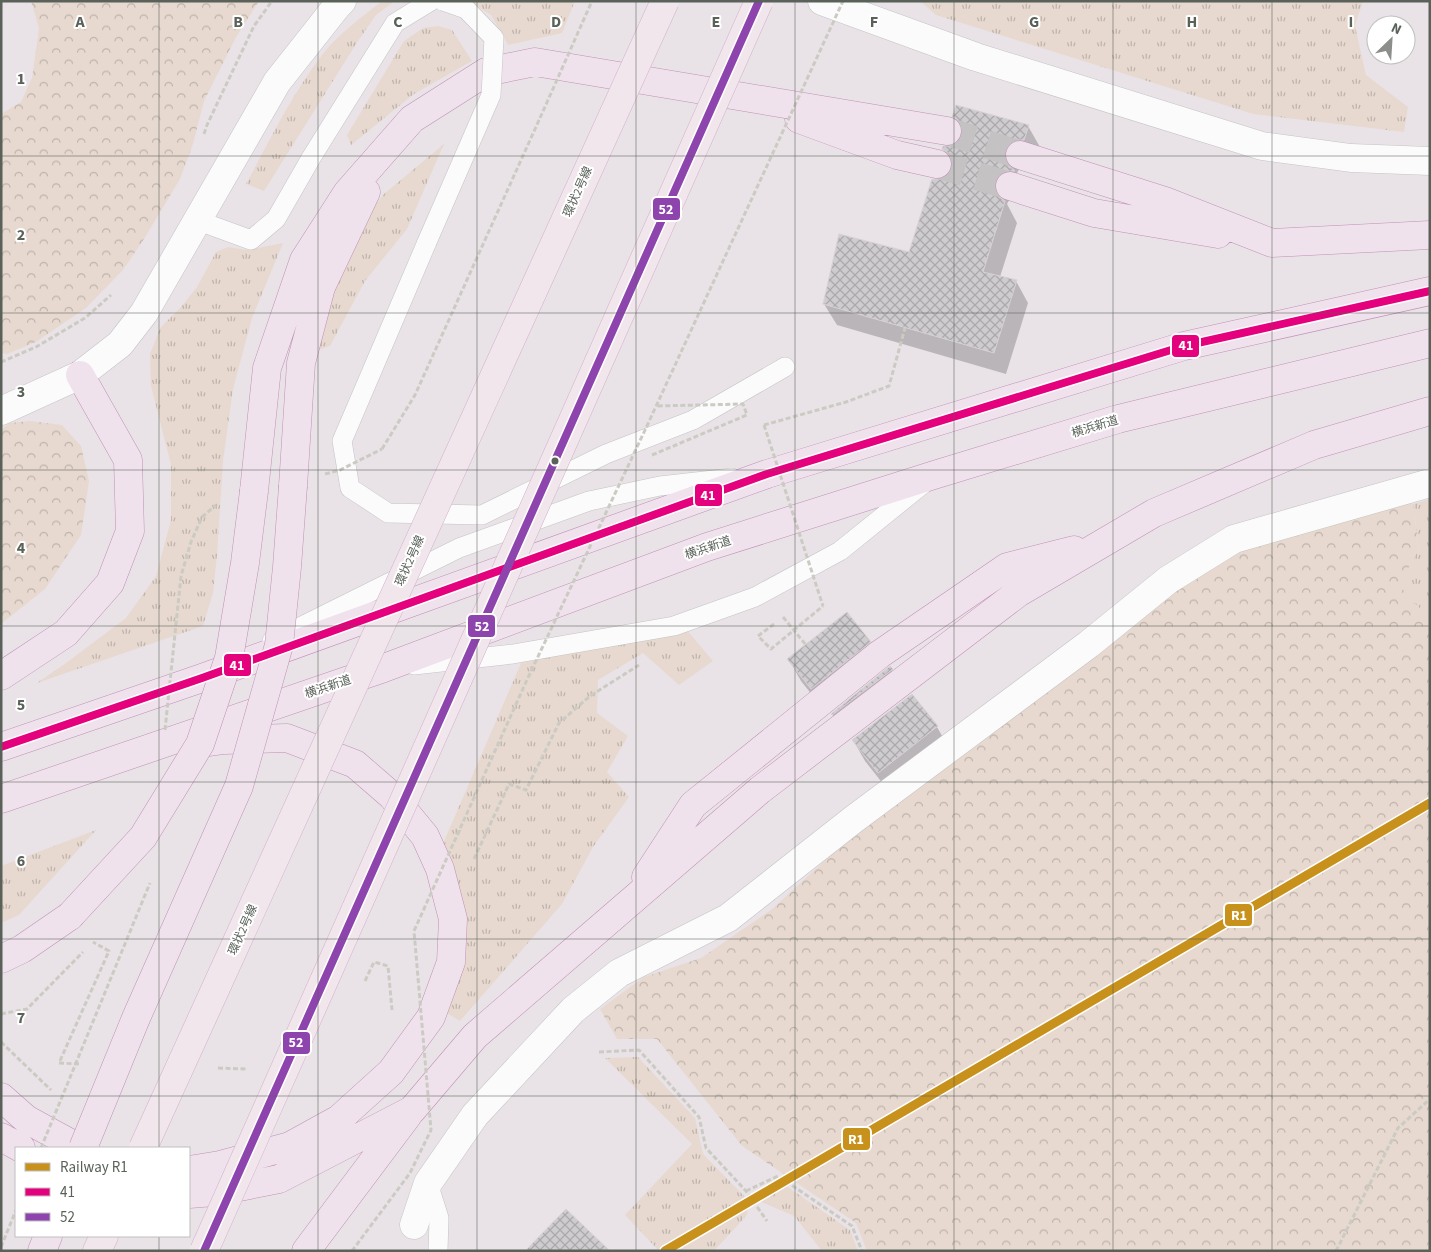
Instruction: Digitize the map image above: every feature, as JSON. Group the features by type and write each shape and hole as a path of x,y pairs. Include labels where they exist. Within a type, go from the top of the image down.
{"highway":[{"path":"1,959 22,949 70,916 143,837 200,744 229,658 245,563 266,368 304,260 347,194 412,119 486,72 535,62 947,131"},
{"path":"732,95 897,154 937,164"},
{"path":"84,1147 136,1018 239,786 279,645 287,567 302,363 321,287 362,198 412,119"},
{"path":"1020,155 1165,201 1272,243"},
{"path":"1010,186 1094,212 1272,243 1430,235"},
{"path":"1,747 202,678 767,474 1184,346 1430,291"},
{"name":"横浜新道","path":"1,799 384,668 707,547 1118,419 1430,343"},
{"path":"1,676 66,633 110,583 130,531 128,460 80,375"},
{"path":"306,1251 412,1110 475,1036 760,790 1010,598 1154,513 1314,445 1430,411"},
{"path":"138,752 224,740 287,738 355,764 392,796 425,836 440,869 453,919 451,962 431,1017 391,1072 339,1119 290,1146 220,1165 190,1170"},
{"path":"1,1098 26,1119 77,1147"},
{"path":"190,1194 214,1192 279,1179 412,1110"},
{"path":"1,1137 19,1147"},
{"path":"42,1251 48,1237"}],"main road":[{"name":"環状2号線","path":"143,1147 665,1"},
{"path":"204,1251 759,1"},
{"path":"97,1251 104,1237"}],"street":[{"path":"1,410 80,375 120,344 144,313 278,82 336,6 342,1"},
{"path":"822,1 976,57 1262,146 1351,158 1430,161"},
{"path":"414,1225 428,1183 475,1115 573,1010 619,973 728,918 854,819 1089,644 1168,580 1234,539 1430,483"}],"lane":[{"path":"199,221 251,240 276,219 311,158 396,23 431,1"},
{"path":"443,1 466,9 494,38 491,95 342,441 350,488 388,513 482,515 606,454 693,420 785,367"},
{"path":"384,668 513,654 674,626 755,597 840,551 934,475"},
{"path":"428,1183 439,1218 438,1251"}],"path":[{"path":"202,142 207,125 254,26 272,1"},
{"path":"382,449 415,395 592,1"},
{"path":"352,1251 410,1174 431,1130 414,931 526,682 843,1"},
{"path":"1,362 36,347 86,318 112,294"},
{"path":"806,645 801,638 795,631 789,624 783,617 758,636 771,649 794,631 801,624 823,606 764,425 846,402 889,386 905,328"},
{"path":"652,455 747,415 743,404 656,406"},
{"path":"472,864 509,784 526,790 558,723 590,696"},
{"path":"448,856 456,859"},
{"path":"1,1042 61,1099"},
{"path":"599,1052 639,1050 698,1117 706,1148 746,1191 767,1222"},
{"path":"1336,1251 1398,1128 1430,1099"},
{"path":"746,1191 778,1176 852,1226 862,1251"},
{"path":"1,1247 15,1212"}],"green space":[{"path":"31,1 259,1 235,39 204,101 193,144 180,179 123,270 86,308 36,342 7,354 1,353 1,114 21,102 32,78 39,28"},
{"path":"382,1 395,1 376,15 358,41 264,191 246,184 291,101 322,55 343,33"},
{"path":"468,1 575,1 562,33 508,45 491,15"},
{"path":"920,1 1363,1 1355,26 1366,75 1408,107 1404,132 1253,114 936,15"},
{"path":"438,26 452,30 472,61 414,94 351,145 347,135 404,41 423,28"},
{"path":"444,144 407,229 365,281 330,346 316,351 330,283 355,229 384,194"},
{"path":"283,243 252,318 233,389 223,461 213,593 203,626 37,683 126,618 156,576 171,520 171,465 151,386 150,354 160,328 181,307 197,287 216,252 228,247 248,250"},
{"path":"30,421 62,425 81,446 89,481 81,535 45,589 1,624 1,430 9,423"},
{"path":"1380,491 1413,504 1419,549 1399,585 1430,620 1430,1251 867,1251 856,1223 742,1146 657,1039 617,1039 600,1009 644,977 701,958 771,910 869,820 1138,615 1174,559 1233,527 1295,506"},
{"path":"1430,499 1430,620 1398,585 1419,549 1413,504"},
{"path":"686,629 713,661 679,685 643,653 598,680 597,713 628,736 607,772 629,797 593,847 562,904 460,1021 445,1012 439,853 521,663"},
{"path":"96,830 19,915 1,923 1,866"},
{"path":"638,1057 695,1118 703,1154 749,1201 747,1215 714,1251 659,1251 625,1215 692,1144 605,1058"},
{"path":"779,1181 850,1230 858,1251 822,1251 794,1216 750,1197"}],"building":[{"path":"956,105 1029,125 1024,140 1016,140 1010,143 1005,151 1005,159 1008,165 1015,171 1007,171 1000,174 995,182 995,190 998,196 1005,201 983,272 1017,280 994,353 823,304 839,234 909,252 932,179 942,179 948,175 952,168 952,159 942,149 943,146 952,146 959,141 962,134 961,125 957,119 952,117"},
{"path":"847,612 871,642 811,689 787,659"},
{"path":"890,666 893,669 831,714"},
{"path":"912,694 938,726 878,773 852,740"},
{"path":"566,1209 610,1251 525,1251"}],"tunnel":[{"path":"947,131 1020,155"},
{"path":"937,164 1010,186"}],"rail line":[{"name":"R1","path":"665,1251 1430,803"}],"transit line":[{"name":"52","path":"204,1251 759,1"},
{"name":"41","path":"1,747 202,678 767,474 1184,346 1430,291"}]}
